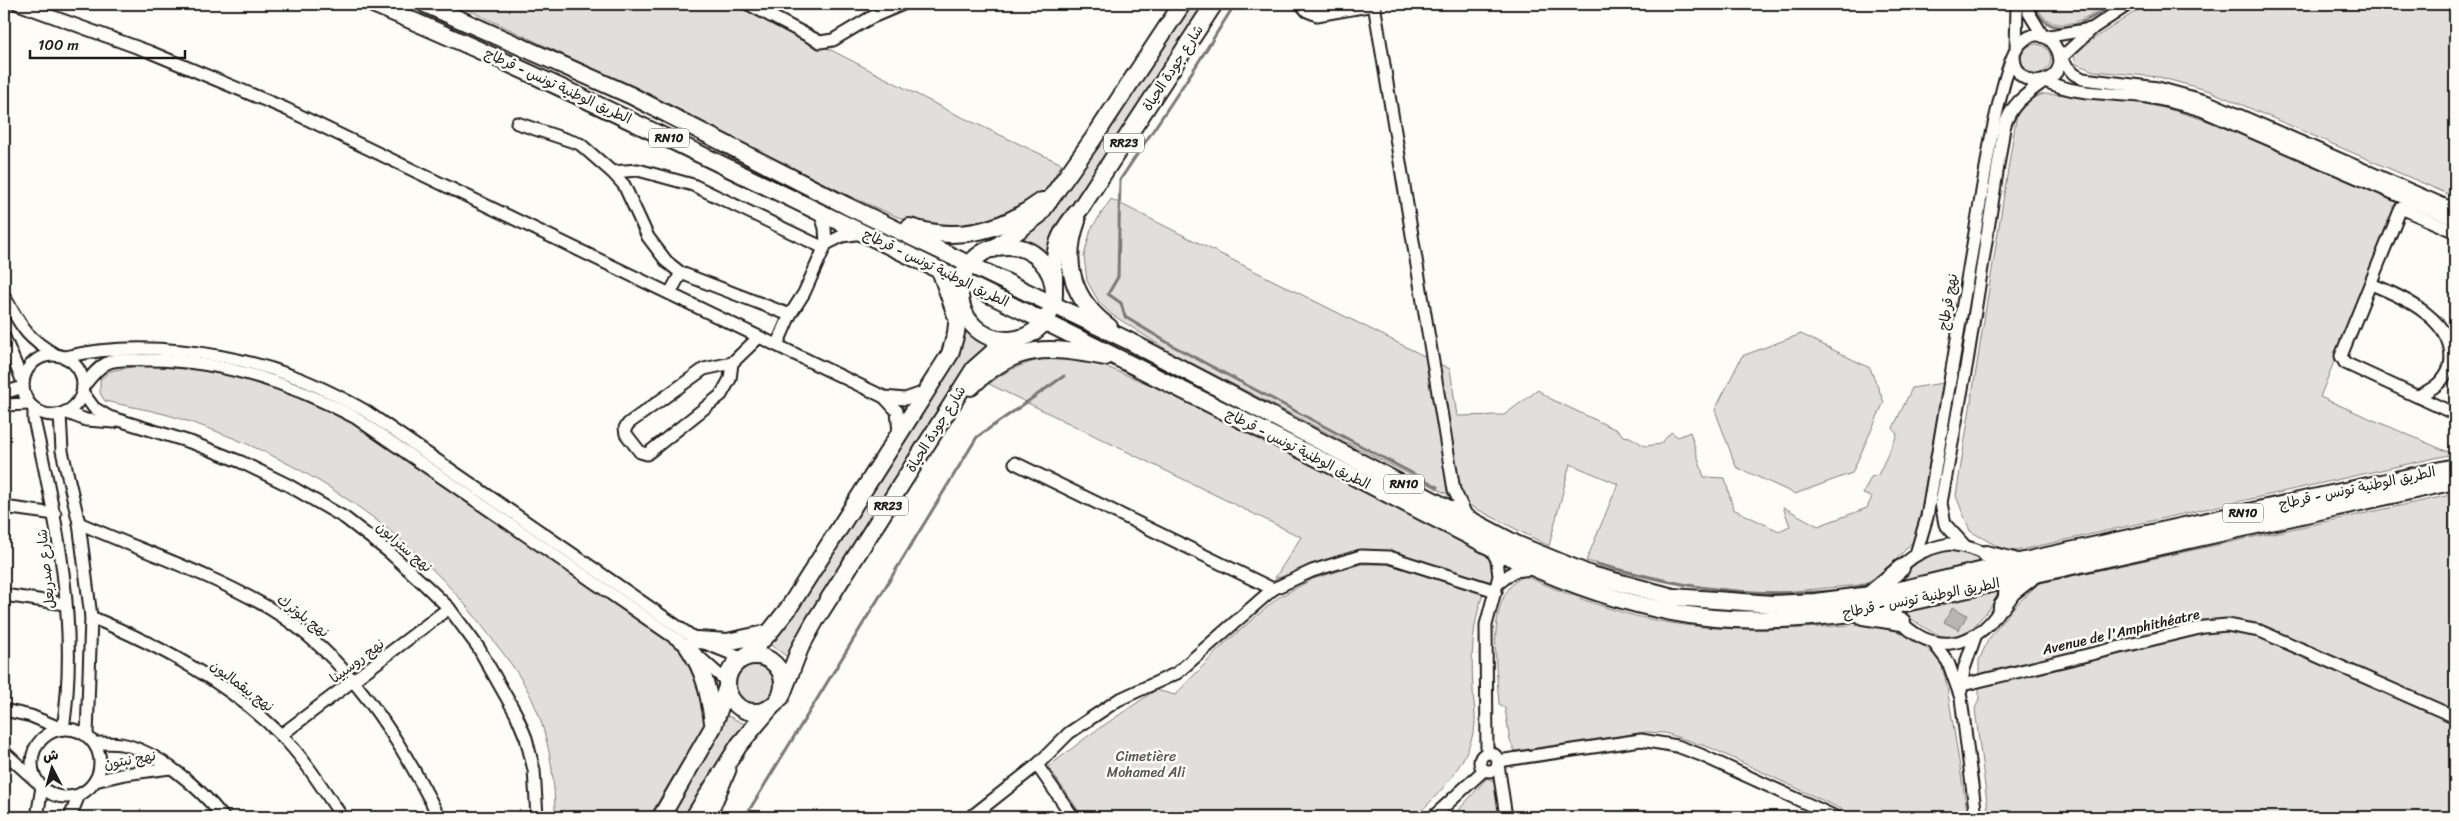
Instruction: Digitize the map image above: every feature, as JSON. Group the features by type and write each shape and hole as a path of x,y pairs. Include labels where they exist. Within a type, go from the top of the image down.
{"highway":[{"name":"الطريق الوطنية تونس - قرطاج","path":"373,4 458,40 614,112 1045,320 1535,569 1586,589 1672,612 1720,618 1769,620 1848,614 1888,600 2003,574 2455,481"},
{"name":"الطريق الوطنية تونس - قرطاج","path":"425,4 630,95 847,206 969,265 1053,297 1126,340 1518,545 1591,575 1673,597 1772,604 1867,597 1888,600"},
{"name":"شارع جودة الحياة","path":"661,817 713,727 734,664 744,658 769,633 788,609 950,354 958,321 962,280 969,265 980,255 993,249 1039,215 1182,4"},
{"name":"شارع جودة الحياة","path":"1053,297 1054,253 1070,220 1080,209 1214,4"},
{"path":"847,206 927,233 946,235 991,229 1014,220 1056,191"},
{"path":"1080,209 1069,248 1070,266 1075,283 1093,314 1126,340"},
{"path":"993,249 1016,248 1033,255 1046,267 1053,297 1045,320"},
{"path":"940,270 958,321"},
{"path":"960,297 963,311 970,323 981,332 994,338 1008,340 1022,338"},
{"name":"شارع جودة الحياة","path":"694,817 739,745 776,702 800,648 815,621 974,369 992,353 1035,331 1045,320"},
{"path":"942,418 987,372 1020,354 1058,349 1124,360"},
{"name":"الطريق الوطنية تونس - قرطاج","path":"2033,568 2199,522 2455,467"},
{"path":"1986,554 2033,568 2002,606"},
{"path":"1867,597 1900,568"},
{"path":"1848,614 1902,622"},
{"path":"713,727 707,685 693,644 727,642 769,633"},
{"path":"727,684 734,702 740,707 755,712 776,702 784,680 777,664 762,656 744,658"}],"street":[{"path":"18,4 150,52 284,108 884,397 905,399 925,392"},
{"path":"748,4 820,42 833,40 870,18 903,4"},
{"path":"1301,4 1307,11 1317,15 1374,4 1454,490 1467,517"},
{"path":"2017,4 2015,53 2017,70 2022,76 2035,82 2044,81 2069,90 2143,97 2178,103 2201,110 2455,220"},
{"path":"2026,4 2028,13 2044,37 2056,45 2061,59 2074,74 2083,79 2158,88 2209,102 2406,199 2455,232"},
{"path":"2044,81 2056,72 2061,59 2093,28 2129,4"},
{"path":"2015,53 2027,38 2044,37 2093,28"},
{"name":"نهج قرطاج","path":"1916,554 1927,517 1991,138 1997,111 2015,53"},
{"name":"نهج قرطاج","path":"1965,546 1945,524 1941,503 1967,362 2004,128 2010,110 2016,102 2044,81"},
{"path":"517,123 580,144 612,172 624,185 648,237 667,262 682,273 790,315"},
{"path":"612,172 638,170 692,185 825,246"},
{"path":"2406,199 2455,207"},
{"path":"2406,199 2341,356 2342,360 2384,382 2455,414"},
{"path":"776,345 790,315 804,293 825,246 825,228 820,212"},
{"path":"825,246 842,236 864,232"},
{"path":"670,293 682,273"},
{"path":"2371,284 2421,306 2451,332 2453,359 2448,372 2432,390 2418,396"},
{"path":"4,296 24,330 33,341 61,356 79,369 83,390"},
{"path":"4,337 31,406"},
{"path":"732,363 730,379 721,395 647,454 640,452 626,434 625,428 628,422 704,369 732,363 759,337"},
{"path":"4,393 23,384 31,365 47,356 110,350 163,350 243,362 294,376 323,388 364,410 693,644 727,684"},
{"path":"4,405 31,406 51,415 63,413 76,404 92,376 109,362 166,360 277,381 306,392 356,418 693,644 744,658"},
{"name":"نهج سترابون","path":"83,390 100,412 123,422 193,443 241,462 345,518 389,552 450,608 478,647 516,714 526,738 534,770 537,817"},
{"path":"884,397 897,411 899,432"},
{"name":"شارع صدربعل","path":"31,406 55,514 62,556 69,649 67,702 62,729"},
{"path":"63,413 62,451 79,523 92,617 90,739 101,762 95,781 80,795 70,817"},
{"name":"نهج سترابون","path":"63,413 86,420 123,422"},
{"path":"1015,463 1273,589"},
{"path":"4,507 55,514"},
{"name":"نهج بلوترك","path":"79,523 208,578 271,609 325,652 354,682 379,715 402,750 439,817"},
{"path":"1940,546 1965,546 1986,554 2003,574 2002,606 1991,624 1975,637 1962,642 1933,642 1916,635 1902,622 1888,600 1900,568 1916,554 1940,546"},
{"path":"1487,753 1486,625 1498,587 1498,564 1490,547"},
{"path":"971,817 1037,765 1069,733 1118,700 1177,673 1273,589 1312,571 1361,556 1389,557 1498,587"},
{"path":"1498,587 1514,571 1535,569"},
{"path":"4,595 65,604"},
{"name":"نهج روسبينا","path":"281,735 450,608"},
{"name":"نهج بيقماليون","path":"92,617 132,634 187,663 218,684 281,735 306,766 342,817"},
{"name":"Avenue de l'Amphithéatre","path":"1960,685 2204,627 2227,626 2260,631 2455,716"},
{"path":"1975,637 1960,685 1976,817"},
{"path":"1933,642 1948,662 1960,685"},
{"path":"4,710 31,716 62,729 76,730 90,739"},
{"path":"37,817 40,785 32,770 33,756 38,743 49,734 62,729"},
{"name":"نهج نبتون","path":"90,739 121,744 151,755 192,784 223,817"},
{"path":"1506,817 1498,762 1494,754 1487,753 1480,759 1480,764 1484,770 1491,771 1498,762 1641,740 1658,742 1701,754 1836,817"},
{"path":"710,817 739,745"},
{"path":"4,752 40,785 59,797 80,795"},
{"path":"1037,765 1073,817"},
{"name":"نهج نبتون","path":"95,781 124,774 170,768"},
{"path":"1440,815 1484,770"}],"green space":[{"path":"456,4 742,4 949,111 1062,164 1041,197 968,233 926,229 849,196 632,87"},
{"path":"1188,4 1206,4 1059,223 1045,256 1018,241"},
{"path":"2035,4 2108,4 2079,21 2059,24 2050,21 2042,15"},
{"path":"2147,4 2455,4 2455,197 2210,91 2159,77 2094,71 2076,64 2074,54 2078,49"},
{"path":"2036,44 2047,48 2051,59 2047,70 2036,74 2025,70 2021,59 2025,48"},
{"path":"2044,94 2112,99 2147,104 2179,112 2262,141 2398,200 2320,397 2453,454 2016,551 2004,550 1970,531 1956,496 2017,113 2029,99"},
{"path":"1111,199 1450,369 1457,416 1504,415 1538,390 1551,399 1619,431 1623,436 1630,437 1645,446 1661,444 1671,432 1678,437 1690,432 1704,477 1725,478 1733,509 1779,531 1790,526 1783,507 1818,526 1867,508 1872,497 1863,494 1871,477 1878,475 1897,435 1893,428 1912,388 1943,383 1916,538 1882,575 1860,585 1772,593 1698,587 1586,561 1618,484 1570,464 1549,546 1172,353 1111,314 1099,302 1087,281 1084,256 1091,229"},
{"path":"965,330 978,340 993,346 789,658 769,644 784,628 956,357"},
{"path":"1801,334 1870,368 1884,402 1852,473 1795,494 1736,467 1715,410 1742,356"},
{"path":"1070,355 1097,363 1158,388 1488,554 1494,568 1491,582 1391,552 1361,551 1310,565 1290,576 1275,578 1301,537 989,384 998,377 1027,363"},
{"path":"142,365 234,373 280,385 354,420 666,637 688,658 700,684 706,722 649,817 555,817 554,784 549,751 534,704 512,665 452,590 418,555 381,524 342,496 301,471 258,449 214,430 168,415 105,401 100,393 100,380 110,371"},
{"path":"2455,494 2455,817 1989,817 1975,709 1979,699 1979,660 1988,640 2009,612 2039,583"},
{"path":"1955,550 1969,552 1986,560 1999,589 1992,605 1969,632 1957,638 1949,638 1923,627 1902,611 1897,585 1915,564 1937,553"},
{"name":"Cimetière Mohamed Ali","path":"1361,564 1388,564 1483,594 1479,606 1472,652 1474,730 1465,756 1451,778 1415,817 1083,817 1048,767 1088,736 1156,690 1175,695 1225,643 1279,597 1313,579"},
{"path":"1525,576 1572,596 1621,612 1683,625 1715,628 1778,629 1873,623 1910,637 1927,649 1942,666 1968,817 1858,817 1711,748 1665,733 1646,732 1515,751 1510,741 1505,708 1499,704 1496,633 1498,614 1503,598 1512,585"},
{"path":"752,662 760,662 772,668 778,684 772,700 760,706 752,706 740,700 734,688 734,680 740,668"},
{"path":"728,716 749,726 689,817 670,817"},
{"path":"1487,778 1496,782 1504,817 1460,817 1456,813"}],"shaded area":[{"path":"1953,607 1967,615 1959,630 1944,622"}],"waterway":[{"path":"1235,4 1120,180 1118,277 1108,294 1121,303 1125,317 1175,347 1438,487"},
{"path":"2033,4 2041,17 2049,24 2059,27 2081,23 2113,4"},
{"path":"745,817 977,437 1064,376"},
{"path":"1597,564 1677,583 1756,592 1826,591 1848,589 1868,583"}]}
